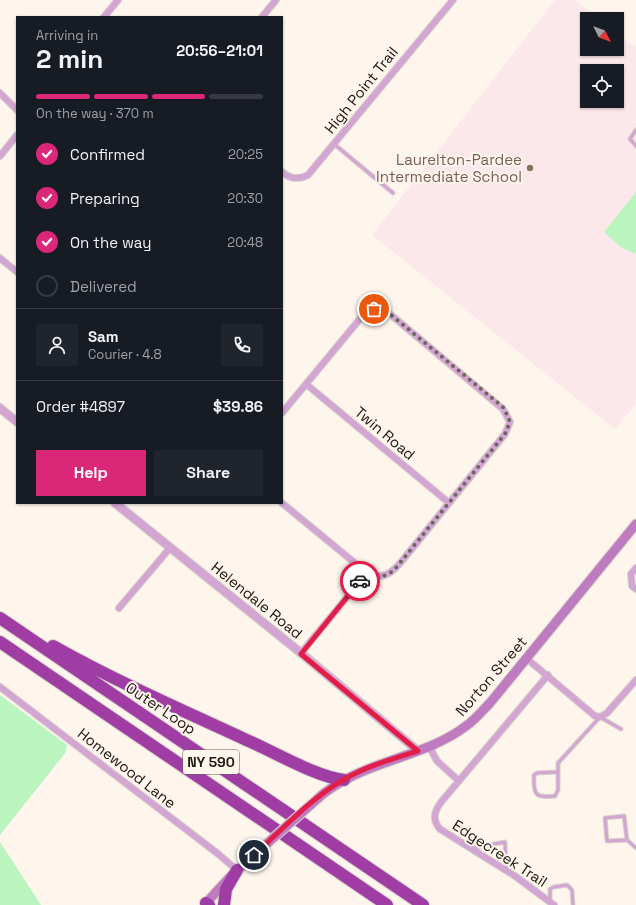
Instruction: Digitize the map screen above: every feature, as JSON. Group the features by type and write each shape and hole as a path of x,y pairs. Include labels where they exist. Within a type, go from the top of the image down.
{"highway":[{"path":"0,617 104,673 327,777 344,780"},
{"name":"Outer Loop","path":"0,617 423,905"},
{"name":"NY 590","path":"0,642 387,905"},
{"path":"224,905 226,890 236,870"},
{"path":"349,879 382,905"}],"main road":[{"name":"Norton Street","path":"206,904 236,870 323,794 344,780 371,766 430,746 452,735 474,719 636,524"}],"street":[{"path":"105,16 118,0"},
{"path":"263,16 276,0"},
{"name":"High Point Trail","path":"283,173 292,178 303,178 314,169 453,0"},
{"path":"0,93 16,109"},
{"path":"0,156 16,136"},
{"path":"0,258 16,271"},
{"path":"283,412 364,314 374,309 379,309 390,314 506,412 510,422 508,430 395,569 382,577 375,577 367,573 283,504"},
{"name":"Twin Road","path":"306,384 448,502"},
{"path":"0,408 16,421"},
{"name":"Helendale Road","path":"116,504 418,751"},
{"path":"119,608 170,548"},
{"path":"636,568 631,574 632,586 636,589"},
{"path":"301,654 367,573"},
{"path":"526,658 595,716 600,717 607,713 636,680"},
{"name":"Edgecreek Trail","path":"548,676 438,807 435,812 434,819 440,829 506,870 552,903"},
{"name":"Homewood Lane","path":"0,687 217,853 236,870"},
{"path":"430,746 439,763 460,781"}],"lane":[{"path":"636,130 630,139 636,146"},
{"path":"334,144 393,193"},
{"path":"557,772 537,773 534,776 535,792 538,796 541,798 555,796 558,790 558,763 600,717 621,729"},
{"path":"626,840 624,816 605,818 607,841 626,840 636,848"},
{"path":"472,848 505,842 506,870"},
{"path":"552,903 550,889 567,885 572,890 573,905"}],"shaded area":[{"name":"Laurelton-Pardee Intermediate School","path":"555,0 574,0 590,12 580,12 580,56 624,56 624,39 636,48 636,404 615,429 372,235"}],"green space":[{"path":"636,192 636,254 622,248 604,232"},
{"path":"0,695 67,745 66,752 0,835"},
{"path":"0,842 41,905 0,905"}],"way so far":[{"path":"360,581 367,573 375,577 382,577 395,569 448,502 505,434 508,430 510,422 504,408 390,314 379,309 374,309"}],"place":[{"name":"Laurelton-Pardee Intermediate School","path":"530,168"}],"route":[{"path":"254,855 323,794 337,784 371,766 418,751 301,654 360,581"}]}
